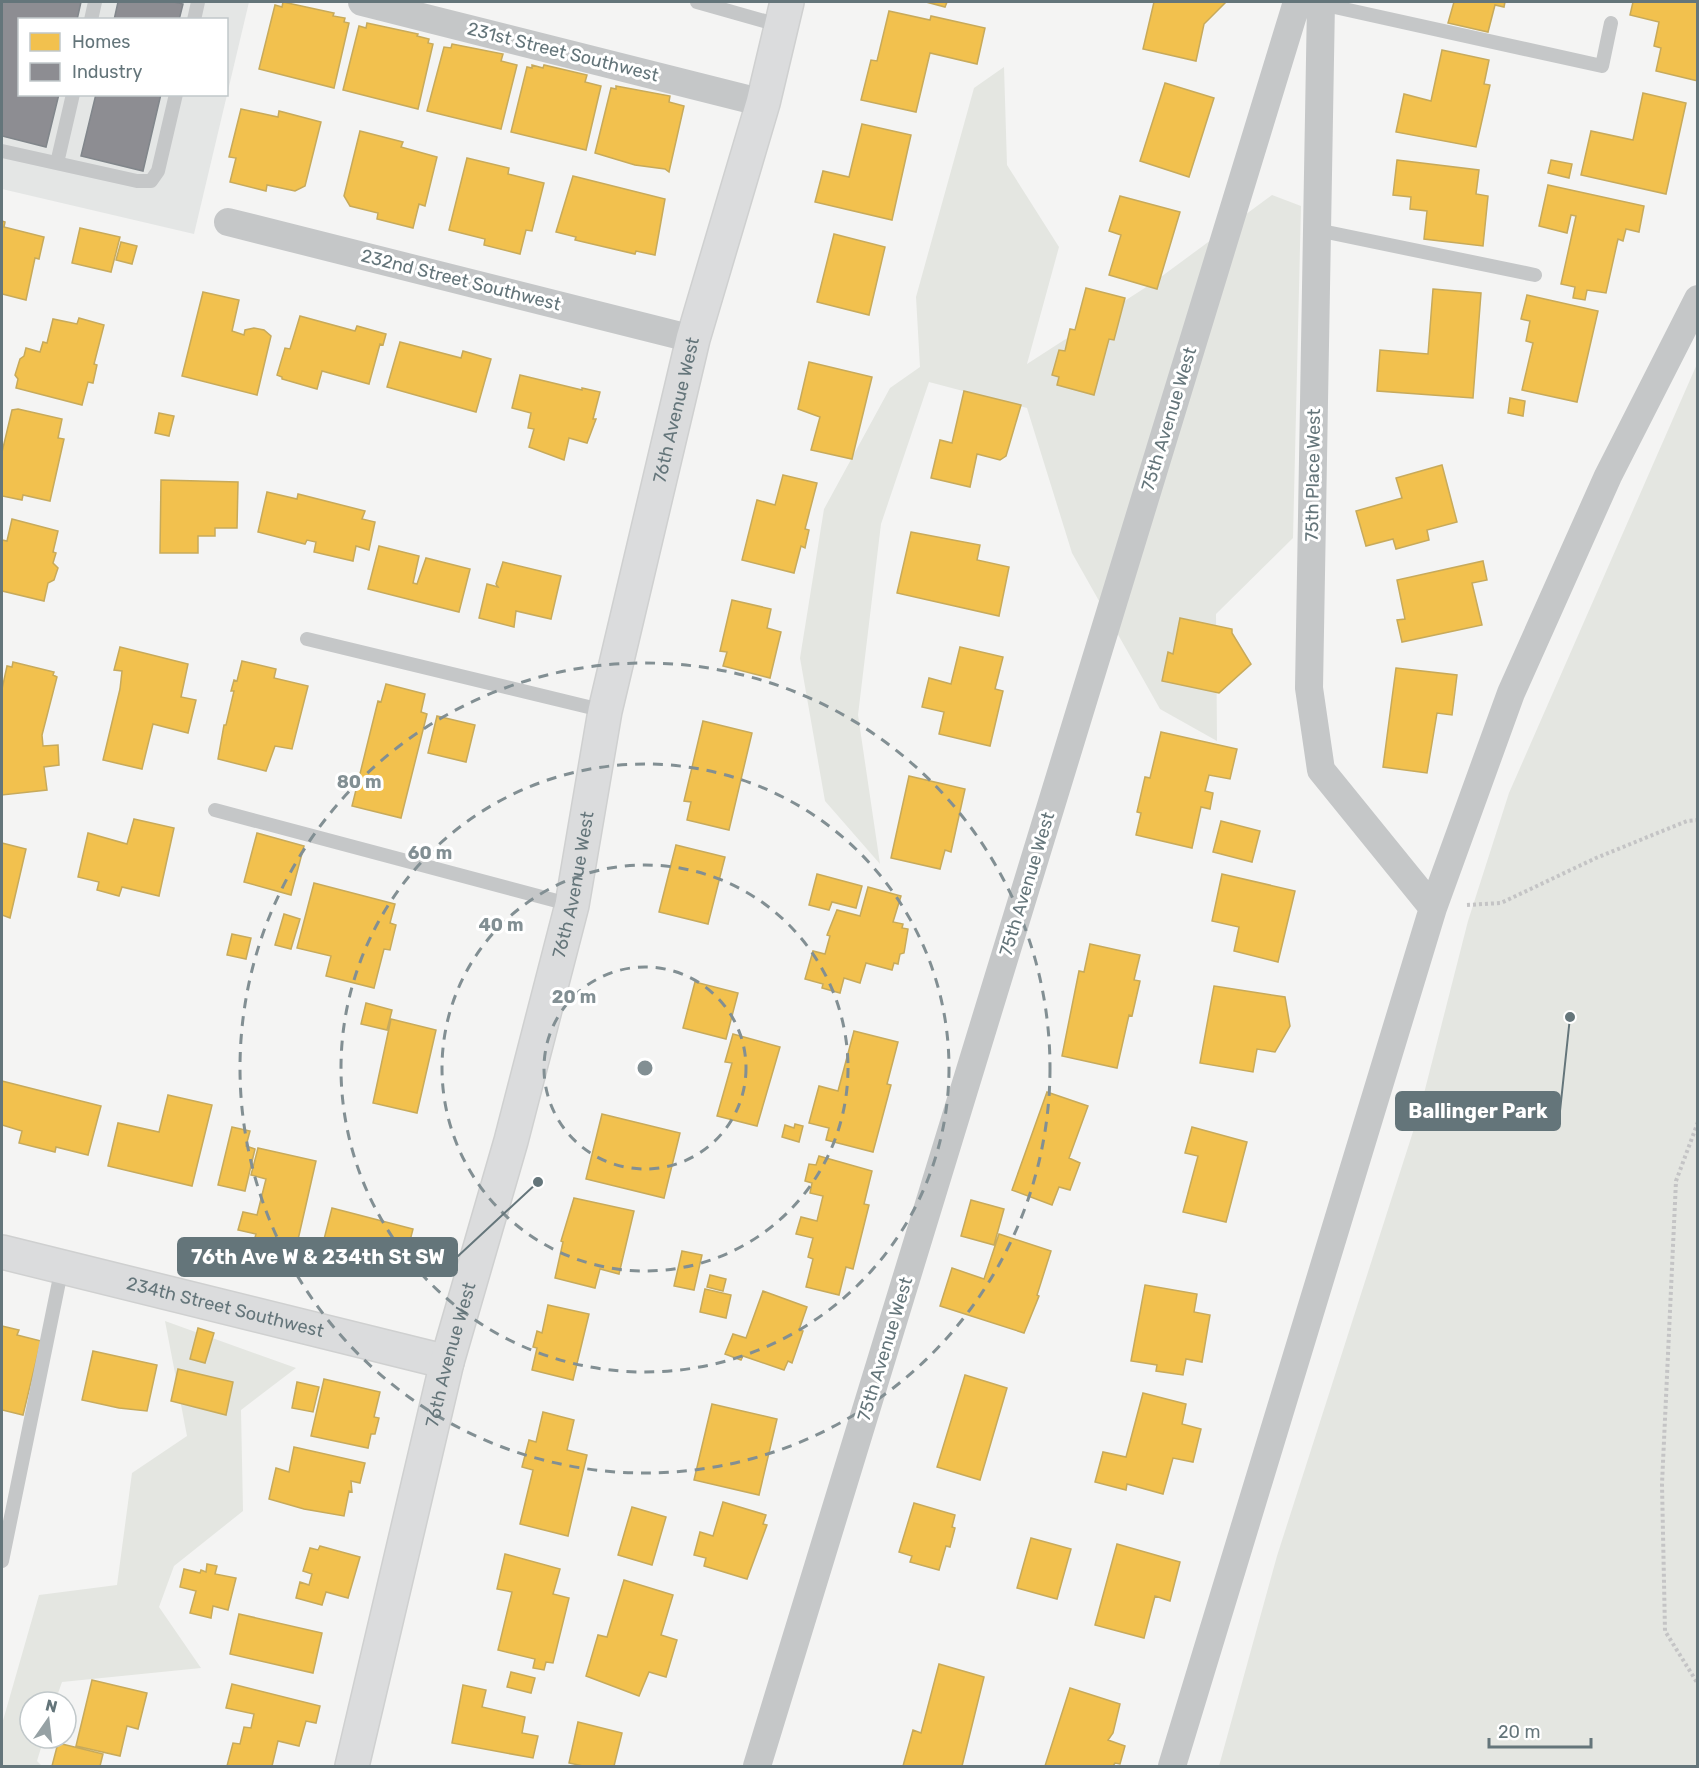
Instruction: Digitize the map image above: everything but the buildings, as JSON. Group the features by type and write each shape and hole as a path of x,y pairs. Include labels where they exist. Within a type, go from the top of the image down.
{"street":[{"name":"231st Street Southwest","path":"362,2 763,103"},
{"name":"75th Place West","path":"1313,2 1317,230 1309,688 1321,770 1433,908"},
{"name":"75th Avenue West","path":"757,1767 1313,2"},
{"name":"76th Avenue West","path":"352,1767 447,1362 511,1141 572,905 605,711 693,339 763,103 784,14"},
{"name":"232nd Street Southwest","path":"228,222 693,339"},
{"path":"1172,1767 1433,908 1511,693 1608,476 1698,299"},
{"name":"234th Street Southwest","path":"2,1252 447,1362"}],"lane":[{"path":"91,18 95,2"},
{"path":"194,18 198,2"},
{"path":"697,2 784,14"},
{"path":"1313,2 1602,66 1611,23"},
{"path":"57,163 73,96"},
{"path":"2,151 136,181 151,181 158,171 176,96"},
{"path":"1317,230 1535,275"},
{"path":"307,639 605,711"},
{"path":"215,810 572,905"},
{"path":"2,1561 62,1267"}],"path":[{"path":"1433,908 1501,903 1596,858 1687,821 1698,819"},
{"path":"1698,1122 1676,1181 1662,1484 1665,1631 1698,1684"}],"shaded area":[{"path":"2,2 249,2 228,91 228,18 18,18 18,96 227,96 194,234 2,189"},
{"path":"1004,67 1007,165 1059,247 1027,364 1154,282 1272,195 1301,206 1293,538 1216,614 1217,741 1160,709 1072,553 1027,408 929,382 881,524 858,715 880,864 825,801 800,658 824,509 890,388 920,367 916,297 974,88"},
{"path":"1697,364 1697,1766 1219,1766 1277,1556 1419,1113 1468,921 1509,793"},
{"path":"165,1321 296,1368 241,1410 243,1511 174,1566 159,1607 201,1668 62,1682 59,1690 18,1690 18,1750 40,1750 37,1761 42,1766 2,1766 2,1724 39,1595 117,1585 132,1473 187,1436"}],"place":[{"name":"Ballinger Park","path":"1570,1017"},
{"name":"76th Ave W & 234th St SW","path":"538,1182"}]}
